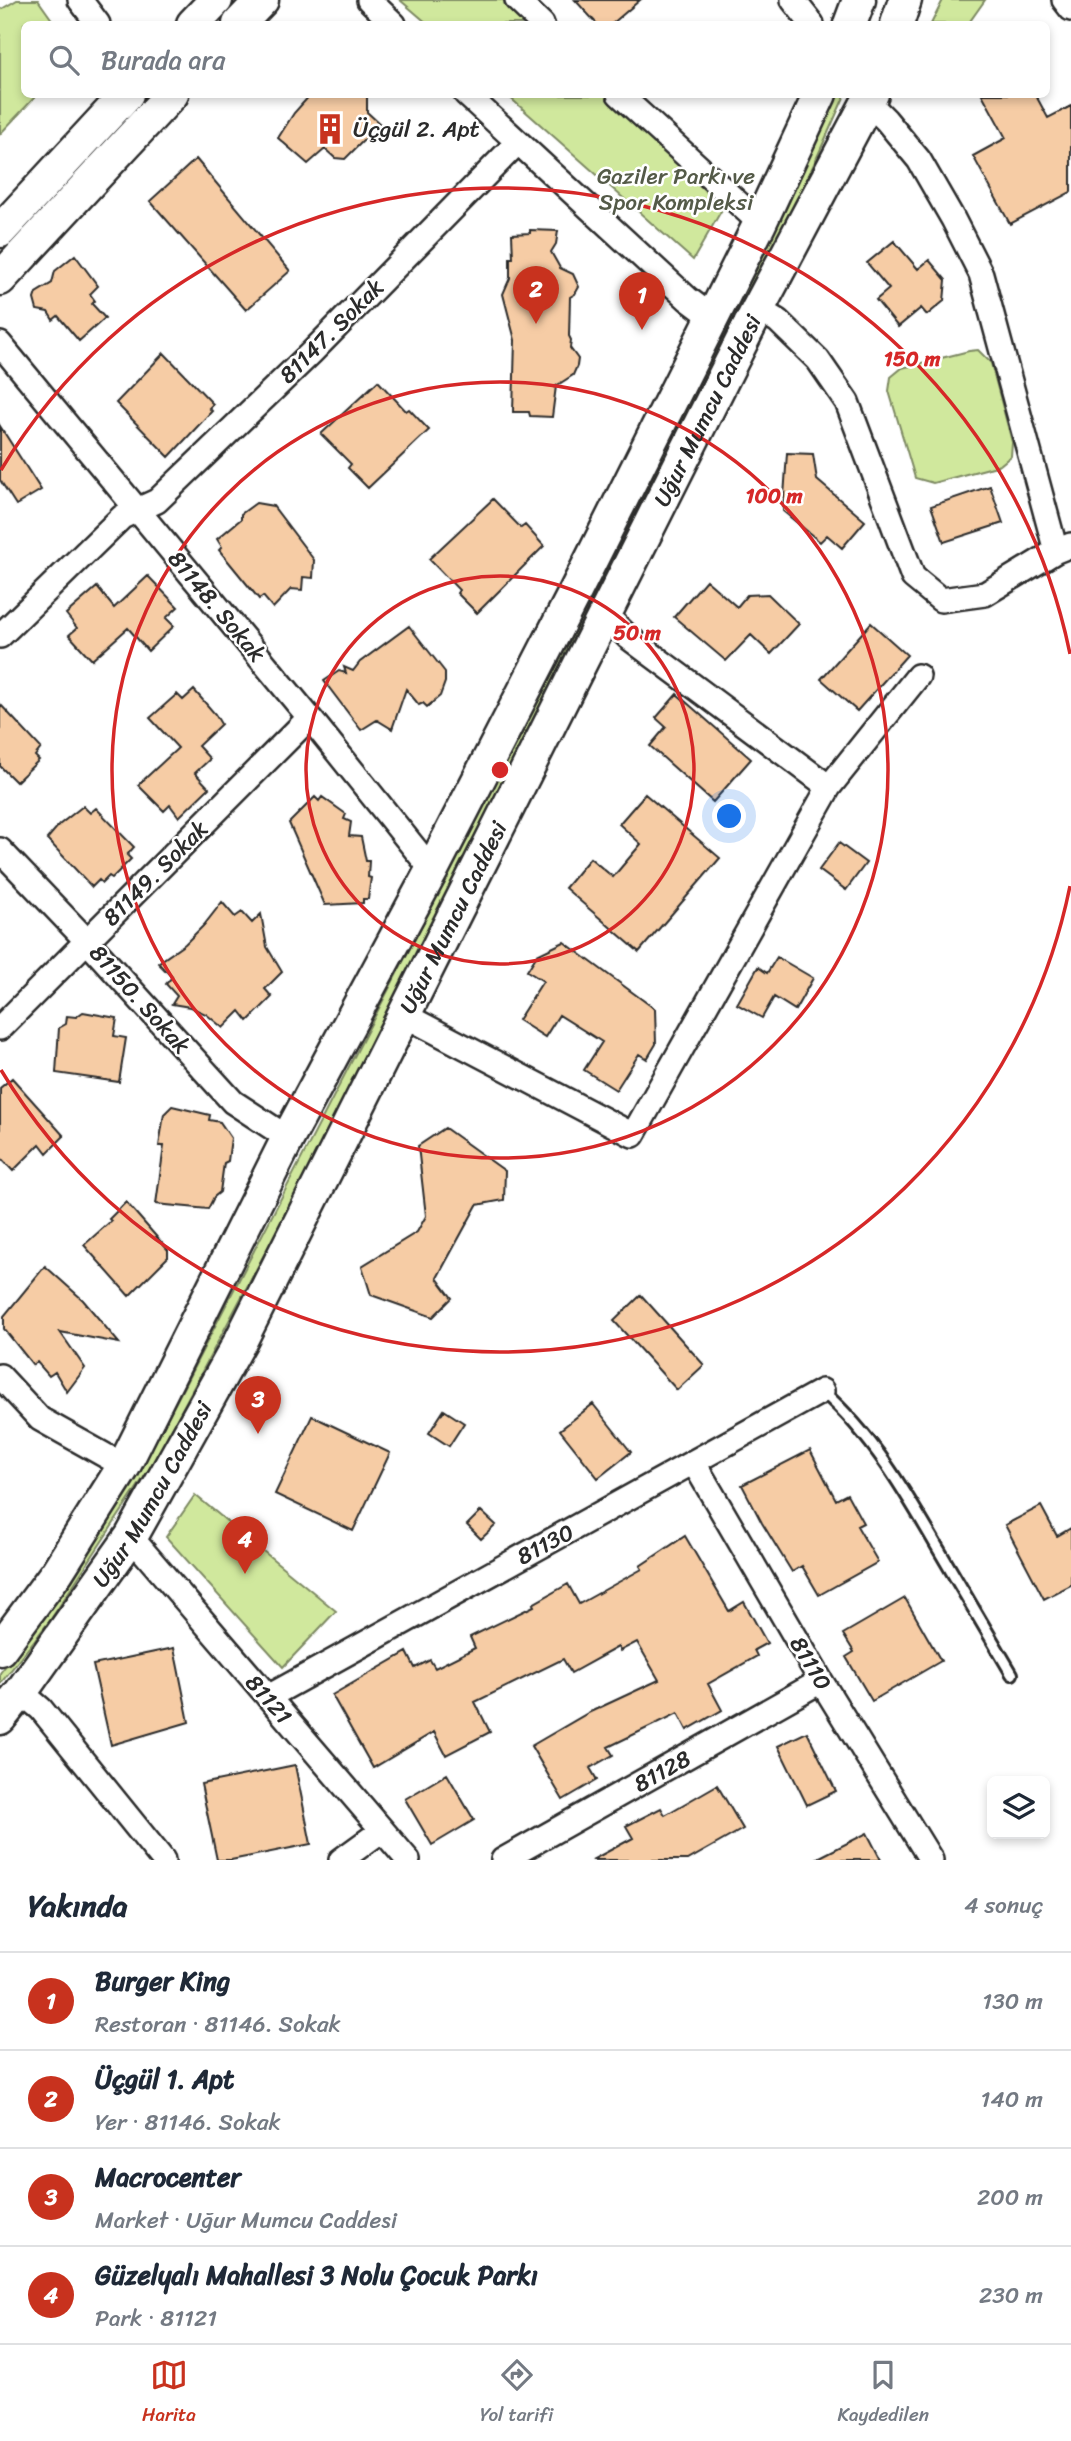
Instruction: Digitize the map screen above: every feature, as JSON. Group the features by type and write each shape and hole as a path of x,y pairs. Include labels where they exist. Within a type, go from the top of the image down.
{"street":[{"path":"80,0 96,21"},
{"path":"196,21 216,0"},
{"path":"242,21 262,0"},
{"path":"369,0 391,21"},
{"path":"517,0 539,21"},
{"path":"793,0 810,21"},
{"path":"851,21 859,0"},
{"path":"898,21 905,0"},
{"path":"1064,0 1071,9"},
{"path":"0,230 123,98"},
{"path":"0,279 168,98"},
{"path":"470,98 688,299 712,317"},
{"path":"623,98 760,223"},
{"name":"Uğur Mumcu Caddesi","path":"0,1649 57,1573 124,1466 288,1138 432,870 760,223 818,98"},
{"path":"758,309 778,321 818,360 847,402 913,577 942,600 985,594 1063,548 981,274 919,160 870,99"},
{"name":"Uğur Mumcu Caddesi","path":"0,1718 131,1537 241,1340 758,309 870,99"},
{"name":"81147. Sokak","path":"0,636 122,517 158,502 292,372 517,143"},
{"name":"81148. Sokak","path":"0,344 432,870"},
{"path":"606,615 628,637 829,787"},
{"path":"404,1015 633,1135 829,787 918,676"},
{"name":"81149. Sokak","path":"0,1028 309,718"},
{"name":"81150. Sokak","path":"0,850 87,941 233,1102 288,1138"},
{"path":"0,1376 40,1419 124,1466"},
{"name":"81130","path":"268,1697 822,1391"},
{"name":"81110","path":"694,1463 821,1681 931,1860"},
{"name":"81121","path":"131,1537 408,1860"},
{"name":"81128","path":"503,1860 821,1681"},
{"path":"21,1692 41,1709 163,1860"},
{"path":"341,1860 381,1831"}],"lane":[{"path":"822,1391 865,1436 893,1475 1012,1674"}],"green space":[{"path":"17,0 38,0 53,21 21,21 21,98 34,98 0,134 0,10"},
{"path":"400,0 514,0 539,21 424,21"},
{"path":"943,0 985,0 970,21 932,21"},
{"name":"Gaziler Parkı ve Spor Kompleksi","path":"510,98 631,98 736,185 693,260"},
{"path":"836,98 844,98 796,204 641,503 301,1185 154,1462 51,1619 0,1684 0,1673 44,1617 146,1460 456,859 788,204"},
{"path":"978,350 991,363 1012,442 1011,456 1000,465 933,483 915,478 889,391 891,377 902,368"},
{"path":"195,1495 336,1611 283,1667 166,1537"}],"building":[{"path":"575,0 640,0 616,21 594,21"},
{"name":"Üçgül 2. Apt","path":"307,98 367,98 367,112 380,124 345,159 335,158 325,149 308,164 278,138"},
{"path":"984,98 1037,98 1048,118 1071,106 1071,192 1010,224 973,156 1006,138"},
{"path":"196,159 290,271 246,310 150,201"},
{"path":"530,230 558,231 556,244 551,252 560,268 573,274 579,287 570,297 569,336 570,348 578,359 577,366 573,375 556,386 552,417 513,412 515,340 503,294 510,278 510,258 513,258 512,234 530,233"},
{"path":"894,241 918,269 929,260 946,280 944,301 927,315 921,308 898,327 876,300 889,289 867,263"},
{"path":"75,255 98,286 90,294 95,301 92,304 105,318 79,341 58,316 53,320 48,312 37,310 34,299 36,293 52,283 55,271"},
{"path":"164,353 213,404 209,408 212,411 169,457 116,403"},
{"path":"378,381 406,411 409,409 429,430 368,488 348,468 351,464 321,434"},
{"path":"0,426 41,490 16,505 0,480"},
{"path":"787,453 813,454 817,480 865,521 842,548 827,535 820,542 783,511"},
{"path":"990,486 1003,523 944,542 931,506"},
{"path":"493,499 521,528 525,525 544,546 477,613 429,559"},
{"path":"256,503 273,506 314,560 313,578 303,577 302,590 291,589 273,608 263,596 259,599 219,550 222,547 217,539"},
{"path":"148,576 178,607 166,618 174,626 148,651 128,628 92,660 69,635 77,628 66,614 97,587 114,608"},
{"path":"706,580 737,607 747,595 768,594 799,624 771,654 751,635 726,661 674,617"},
{"path":"871,623 907,655 857,711 821,679"},
{"path":"409,626 445,672 440,696 427,707 423,703 419,705 406,689 392,729 377,720 361,730 324,681 339,671 346,673 344,667 353,671 360,662"},
{"path":"194,690 221,724 198,746 210,759 195,773 209,788 179,817 170,805 164,811 138,785 178,748 150,718 177,694 183,700"},
{"path":"677,694 751,759 713,802 650,746 666,727 656,718"},
{"path":"0,704 41,748 35,756 39,760 16,782 0,766"},
{"path":"645,794 720,858 639,952 565,888 590,858 613,877 641,844 619,824"},
{"path":"315,797 319,801 322,797 346,814 344,819 351,822 349,836 361,837 366,861 369,861 368,877 371,878 368,899 363,899 363,903 325,905 289,823"},
{"path":"83,806 90,813 96,808 134,847 127,855 131,859 112,878 109,876 102,883 99,880 92,887 47,839 59,825"},
{"path":"839,843 866,863 846,890 819,870"},
{"path":"222,902 235,917 242,912 252,923 261,914 267,947 282,972 265,989 272,997 248,1021 240,1011 223,1028 206,1014 190,1007 172,1004 177,996 166,984 172,977 158,963 185,944"},
{"path":"564,942 655,1009 656,1044 647,1059 639,1054 616,1090 584,1070 602,1042 559,1015 545,1037 518,1020 543,981 527,971 537,955"},
{"path":"777,957 813,978 795,1010 774,997 762,1018 737,1004 758,967 767,973"},
{"path":"83,1012 117,1018 114,1036 126,1038 119,1082 56,1073 59,1028 66,1024 67,1016 76,1017"},
{"path":"12,1078 64,1136 47,1153 40,1144 13,1171 0,1157 0,1088"},
{"path":"172,1106 210,1115 209,1120 220,1122 231,1138 220,1192 208,1209 156,1204 164,1146 159,1146 164,1114"},
{"path":"445,1128 505,1171 504,1200 477,1205 437,1278 452,1298 433,1317 371,1295 362,1266 417,1232 426,1216 418,1146"},
{"path":"126,1202 168,1250 168,1257 129,1296 84,1245 111,1221 109,1219"},
{"path":"45,1266 83,1300 119,1343 60,1332 85,1368 67,1392 55,1372 49,1376 37,1362 33,1365 4,1329 4,1316"},
{"path":"641,1295 704,1365 677,1390 614,1321"},
{"path":"593,1404 631,1452 598,1478 560,1430"},
{"path":"444,1410 464,1423 449,1446 429,1433"},
{"path":"312,1416 390,1453 353,1531 275,1494"},
{"path":"810,1450 836,1500 847,1494 863,1523 857,1526 878,1562 819,1595 802,1566 792,1572 742,1485"},
{"path":"1041,1506 1057,1536 1071,1528 1071,1585 1044,1599 1005,1525"},
{"path":"481,1511 496,1525 481,1539 467,1525"},
{"path":"685,1536 729,1611 744,1602 767,1643 754,1650 757,1656 708,1684 722,1710 687,1730 678,1713 608,1747 613,1755 590,1768 597,1780 563,1800 531,1746 588,1713 659,1680 637,1642 620,1651 618,1647 571,1673 563,1659 475,1702 490,1732 446,1755 434,1732 373,1768 332,1695 407,1652 415,1668 430,1660 435,1668 475,1648 470,1637 534,1606 533,1604 568,1584 579,1604 642,1569 640,1566"},
{"path":"905,1598 941,1661 872,1701 846,1657 854,1652 843,1634"},
{"path":"174,1648 189,1722 111,1745 93,1665"},
{"path":"807,1732 836,1791 807,1805 778,1746"},
{"path":"295,1765 311,1844 231,1860 217,1860 201,1784"},
{"path":"447,1774 474,1820 432,1845 405,1799"},
{"path":"717,1785 743,1829 688,1860 592,1860 633,1838 626,1826 661,1808 665,1815"},
{"path":"867,1833 881,1860 814,1860"}],"place":[{"name":"Üçgül 2. Apt","path":"330,129"},
{"name":"Üçgül 1. Apt","path":"536,324"},
{"name":"Burger King","path":"642,330"},
{"name":"Macrocenter","path":"258,1434"},
{"name":"Güzelyalı Mahallesi 3 Nolu Çocuk Parkı","path":"245,1574"}]}
